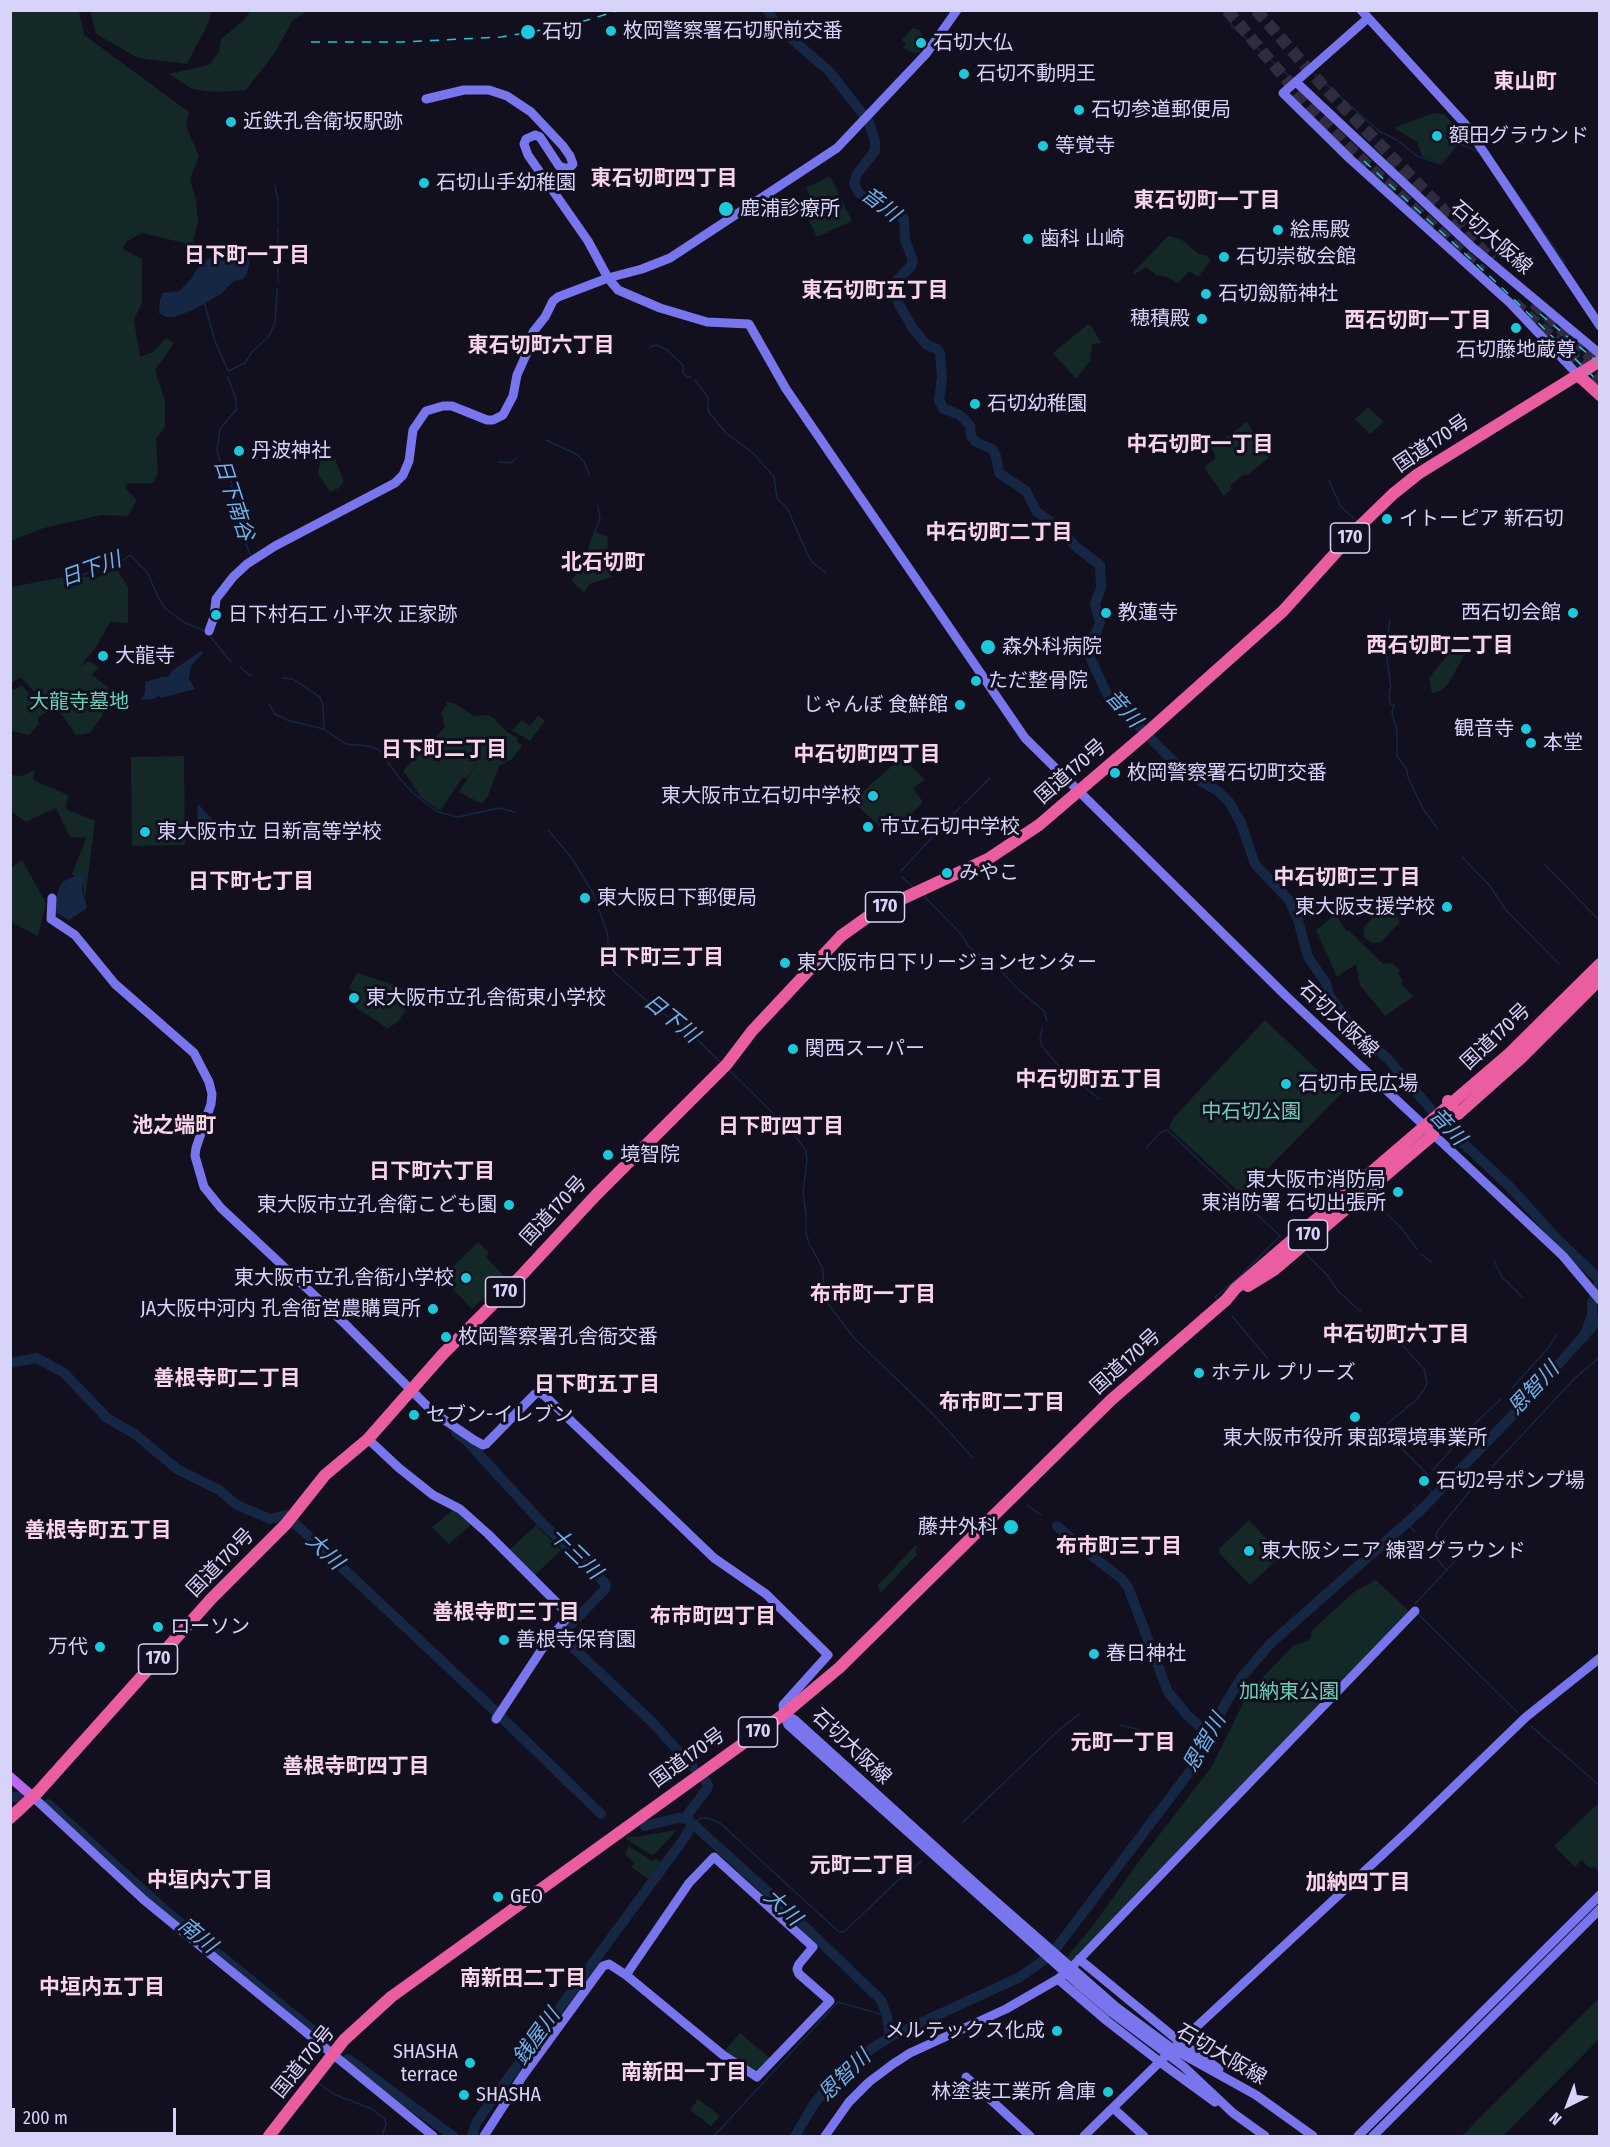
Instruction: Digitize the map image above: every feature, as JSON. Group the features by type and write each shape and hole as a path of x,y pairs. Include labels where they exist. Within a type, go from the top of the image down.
{"highway":[{"name":"国道170号","path":"10,1818 33,1797 212,1598 289,1521 324,1475 368,1439 411,1389 596,1195 724,1066 752,1031 842,935 876,911 988,859 1039,825 1286,608 1359,527 1393,494 1422,472 1599,361"},
{"path":"1578,375 1599,395"},
{"path":"1599,958 1509,1047 1447,1101 1458,1114 1521,1058 1599,979"},
{"name":"国道170号","path":"1479,1084 1599,964"},
{"name":"国道170号","path":"269,2136 332,2055 367,2018 414,1980 784,1714 855,1653 1111,1400 1227,1300 1239,1294 1249,1281 1522,1049 1599,972"},
{"path":"1249,1281 1269,1255 1420,1122"},
{"path":"1249,1281 1274,1270 1433,1135"}],"main road":[{"path":"10,1777 33,1797"}],"street":[{"path":"209,631 214,617 216,598 247,564 274,546 395,483 403,475 409,461 413,429 426,411 452,406 487,420 503,415 513,396 517,375 530,346 533,332 545,317 553,301 558,297 675,254 837,148 926,54 957,10"},
{"path":"1296,82 1364,14 1465,124 1599,326"},
{"name":"石切大阪線","path":"1578,375 1510,303 1350,159 1283,93 1296,82 1472,247 1599,354"},
{"path":"426,99 464,90 489,90 514,101 543,123 570,156 573,164 568,169 560,166 540,137 535,135 526,140 524,144 528,155 588,241 608,278"},
{"path":"1350,159 1364,144"},
{"name":"石切大阪線","path":"608,278 618,290 666,310 707,322 749,324 786,389 1025,738 1286,996 1563,1256 1599,1300"},
{"path":"51,898 51,919 75,935 115,984 194,1053 211,1088 211,1104 195,1148 200,1177 211,1198 345,1324 433,1412 483,1445 539,1392 714,1558 766,1594 828,1655 783,1705 784,1714"},
{"path":"368,1439 399,1468 434,1495 460,1509 563,1609 567,1618 544,1646 496,1719"},
{"path":"825,2136 849,2102 869,2082 893,2064 910,2053 1006,2009 1058,1979 1414,1611"},
{"path":"1084,2136 1180,2042 1409,1830 1526,1717 1599,1658"},
{"name":"石切大阪線","path":"784,1714 803,1726 973,1886 1079,1980 1170,2052 1233,2112 1265,2136"},
{"path":"33,1797 144,1900 433,2136"},
{"path":"484,2136 522,2077 603,1966 612,1965 626,1974 723,2055 757,2077 830,2001 799,1974 797,1969 813,1947 714,1857 689,1883 626,1974"},
{"path":"1358,2136 1599,1895"},
{"path":"1373,2136 1599,1910"},
{"path":"1079,1959 1180,2042 1256,2095"},
{"path":"1058,1979 1160,2062 1233,2112"},
{"name":"石切大阪線","path":"1170,2052 1256,2095 1313,2136"},
{"path":"966,2077 1030,2136"},
{"path":"1113,2108 1144,2136"}],"green space":[{"path":"11,10 79,11 84,35 189,112 186,126 199,156 190,179 196,200 198,223 192,245 142,233 126,242 123,249 142,259 142,303 134,320 140,357 153,352 166,338 174,343 155,370 165,401 165,427 156,439 158,473 153,483 128,483 125,488 137,500 128,516 101,515 44,528 11,541"},
{"path":"90,10 212,11 208,24 187,64 138,58 96,34"},
{"path":"251,10 308,11 293,20 274,54 246,90 214,92 192,89 169,74 209,65 219,51 221,39 244,20"},
{"path":"913,28 920,30 925,47 920,52 914,53 903,48 906,44 902,40"},
{"name":"額田グラウンド","path":"1434,113 1443,114 1471,139 1466,146 1458,143 1440,163 1422,156 1417,142 1394,128"},
{"path":"830,176 852,221 817,237 804,210 814,205 806,188"},
{"path":"1167,237 1182,240 1199,254 1211,260 1198,277 1189,271 1178,283 1167,277 1156,275 1146,267 1133,273"},
{"path":"1088,324 1101,343 1092,344 1090,361 1076,379 1053,353"},
{"path":"1368,407 1384,422 1370,434 1355,419"},
{"path":"1247,422 1269,458 1246,476 1244,474 1230,486 1232,489 1224,496 1204,467 1215,459 1211,448"},
{"path":"327,452 330,460 335,459 344,481 339,488 330,492 318,474 321,457"},
{"path":"594,531 608,537 606,570 612,577 589,584 584,592 574,584 572,579 583,566"},
{"name":"大龍寺墓地","path":"118,571 128,587 128,623 110,622 98,644 80,667 89,661 99,667 92,675 109,688 100,699 103,715 90,733 76,735 58,709 38,718 39,724 29,735 10,730 11,687 14,690 22,685 31,696 37,695 21,677 11,683 11,587 65,577 98,577 107,572"},
{"path":"1453,648 1464,656 1448,684 1442,690 1432,693 1429,678"},
{"path":"446,702 454,703 474,716 489,715 508,733 518,738 517,741 522,746 512,759 499,766 488,796 482,804 459,792 481,757 467,778 462,778 440,811 421,797 404,770 445,727 441,713"},
{"path":"538,715 545,721 530,741 512,730 522,720 530,726"},
{"path":"184,756 185,845 132,846 131,757"},
{"path":"902,757 925,780 913,788 923,802 890,836 852,801"},
{"path":"35,770 33,780 68,795 66,809 95,821 85,899 82,881 72,874 86,838 70,837 56,808 26,822 11,811 11,775 22,776"},
{"path":"22,860 46,903 38,936 11,922 11,868"},
{"path":"1383,906 1395,910 1400,922 1381,942 1372,943 1364,937 1364,927"},
{"path":"1336,914 1346,931 1348,930 1383,964 1392,963 1400,970 1398,973 1403,981 1401,984 1414,996 1385,1016 1360,985 1356,964 1337,977 1316,930"},
{"path":"357,973 398,986 414,998 397,1023 387,1028 351,1004 358,994 349,988"},
{"name":"中石切公園","path":"1265,1020 1342,1093 1242,1195 1169,1128 1174,1117"},
{"path":"478,1242 489,1253 486,1257 506,1278 472,1309 442,1278"},
{"path":"454,1509 472,1524 449,1544 432,1527"},
{"name":"東大阪シニア 練習グラウンド","path":"1249,1520 1282,1555 1250,1585 1219,1553 1219,1549"},
{"path":"536,1525 561,1550 533,1577 508,1551"},
{"path":"916,1545 917,1554 881,1593 878,1585"},
{"name":"加納東公園","path":"1376,1580 1407,1609 1408,1613 1071,1961 1067,1957 1212,1766 1243,1703 1257,1683 1293,1646 1307,1641 1312,1631 1355,1591"},
{"path":"1599,1802 1599,1872 1594,1866 1590,1869 1582,1860 1575,1867 1554,1846"},
{"path":"675,1830 656,1853 651,1855 625,1838 628,1836 636,1837"},
{"path":"629,1846 652,1861 656,1858 661,1862 648,1879 631,1867 634,1863 625,1854"},
{"path":"1599,1998 1599,2039 1503,2136 1462,2136"},
{"path":"740,2033 771,2059 755,2073 723,2052"},
{"path":"698,2099 720,2116 711,2126 690,2110"}],"water":[{"path":"221,249 241,251 250,261 243,279 234,281 221,294 193,310 174,317 166,317 159,313 163,293 179,291 191,279 199,266"},
{"path":"201,651 203,653 191,666 189,679 195,689 161,698 159,696 154,699 141,700 145,692 145,682 168,677 173,670"},
{"path":"198,804 216,823 216,830 195,844"},
{"path":"80,874 84,877 82,889 87,908 69,920 54,912 57,893 62,882"}],"waterway":[{"name":"音川","path":"767,10 780,29 829,71 869,122 875,141 875,151 857,174 854,183 859,193 875,205 904,219 905,239 913,261 896,281 895,293 898,303 914,330 927,345 937,349 940,353 942,377 939,400 942,406 965,420 976,442 992,449 996,456 999,473 1026,491 1037,512 1060,528 1075,546 1100,565 1101,588 1095,604 1100,623 1089,655 1107,694 1173,761 1193,777 1218,791 1229,802 1241,823 1255,864 1289,900 1298,920 1308,957 1326,983 1329,995 1351,1026 1388,1059 1446,1127 1510,1187 1561,1243 1598,1278 1599,1285 1592,1303 1592,1315 1584,1337"},
{"path":"1228,10 1232,26 1289,76 1295,78"},
{"path":"1313,73 1379,131 1397,140 1417,156 1441,164 1458,143 1479,152"},
{"path":"1504,175 1565,263"},
{"path":"275,186 278,200 278,224"},
{"path":"278,228 278,281"},
{"path":"204,302 215,341 228,371 245,363 252,352 269,336 275,323 277,289"},
{"path":"650,347 657,345 667,350 683,365 683,372 687,377 691,377"},
{"name":"日下南谷","path":"228,377 236,400 236,410 220,429 217,450 221,464 232,484 231,490 240,528 251,557"},
{"path":"695,380 708,397 708,411 726,433 754,454 774,477 777,498 787,508 813,563 826,573"},
{"path":"546,440 578,455 589,474"},
{"path":"498,462 511,463 516,458"},
{"path":"1329,481 1341,507 1357,521"},
{"path":"585,587 578,582 587,566 590,545 600,519 598,506"},
{"name":"日下川","path":"10,592 60,583 122,561 130,555 147,572 166,609 185,623 204,631"},
{"path":"1390,619 1386,651 1391,688 1389,690 1390,704 1394,705 1392,713 1397,731 1397,756 1407,770 1423,809 1438,829"},
{"name":"日下川","path":"210,636 231,662"},
{"name":"日下川","path":"240,667 251,676"},
{"name":"日下南谷","path":"282,678 293,679 320,697 323,706 324,729"},
{"name":"日下川","path":"269,704 275,714 287,720 324,729 346,744 368,746 379,750 413,793 438,812 458,817 499,808 515,812"},
{"path":"964,804 990,778"},
{"path":"901,871 960,807"},
{"name":"日下川","path":"548,830 571,857 593,893 607,932 610,964 615,973 701,1043 721,1063"},
{"path":"1462,857 1490,886 1505,909 1559,964"},
{"path":"1545,865 1600,921"},
{"path":"902,877 914,888"},
{"path":"924,896 962,935 969,947 999,969 1044,1011 1047,1021"},
{"path":"1593,994 1600,999"},
{"path":"1042,1029 1040,1038 1042,1046 1056,1063 1099,1099"},
{"name":"日下川","path":"729,1070 791,1131 806,1150 803,1192 806,1233 823,1269 826,1301 855,1339 933,1414 973,1458"},
{"path":"1147,1147 1161,1132 1167,1130 1280,1236 1239,1277 1215,1297 1217,1299"},
{"path":"1376,1203 1402,1229 1417,1249"},
{"path":"1304,1252 1328,1276 1338,1291 1361,1310"},
{"path":"1421,1254 1431,1262"},
{"path":"1494,1261 1502,1277 1522,1297"},
{"path":"1232,1316 1267,1358"},
{"name":"恩智川","path":"795,2136 823,2093 871,2049 890,2037 1020,1977 1051,1955 1194,1766 1224,1706 1241,1678 1270,1644 1420,1511 1511,1417 1600,1318"},
{"name":"恩智川","path":"1580,1333 1584,1337"},
{"path":"1512,1388 1550,1346 1556,1335"},
{"path":"1387,1424 1416,1400 1427,1382 1424,1369 1396,1338"},
{"path":"1415,1604 1457,1559 1436,1537 1436,1533 1468,1493 1574,1379 1600,1357"},
{"name":"大川","path":"10,1363 36,1358 48,1364 64,1373 107,1418 135,1434 177,1469 219,1490 237,1505 270,1519 286,1515 601,1814"},
{"path":"1433,1470 1469,1429 1501,1399"},
{"path":"1382,1429 1428,1475 1422,1482 1425,1485"},
{"name":"十三川","path":"456,1433 466,1440 542,1523 606,1584 605,1589 563,1633 564,1639 653,1723 693,1767"},
{"path":"1428,1488 1436,1495"},
{"name":"恩智川","path":"1413,1504 1420,1511"},
{"name":"日下川","path":"1027,1505 1041,1515"},
{"path":"1407,1523 1415,1532"},
{"name":"日下川","path":"1057,1526 1122,1579 1128,1587 1168,1692 1187,1715 1205,1731 1211,1733"},
{"path":"1433,1553 1446,1570"},
{"path":"1418,1614 1517,1712"},
{"path":"962,1823 1060,1729 1079,1714"},
{"path":"1120,1725 1144,1731 1168,1743"},
{"path":"1531,1726 1600,1786"},
{"name":"十三川","path":"689,1821 688,1814 707,1789 708,1785 705,1780"},
{"name":"南川","path":"10,1797 18,1797"},
{"name":"南川","path":"48,1804 168,1913 323,2039"},
{"name":"大川","path":"645,1826 678,1818 686,1819 693,1824 779,1902 881,2000 887,2016 890,2037"},
{"path":"693,1824 702,1818 720,1823 839,1932 844,1932 896,1882 922,1861"},
{"name":"銭屋川","path":"472,2136 476,2123 484,2111 693,1824"},
{"path":"714,2136 838,2002 887,2016"},
{"name":"南川","path":"348,2059 453,2136"},
{"path":"297,2063 308,2076"},
{"path":"317,2082 333,2094 370,2108 385,2119 386,2124 382,2136"}],"tunnel":[{"path":"1227,10 1314,112 1349,148 1482,272"},
{"path":"1256,10 1323,86 1492,260"},
{"path":"1514,303 1600,381"},
{"path":"1534,303 1600,366"}],"railway":[{"path":"311,42 402,42 501,37 571,25 620,10"},
{"path":"1364,161 1497,283 1600,383"},
{"path":"1540,314 1600,364"}],"place":[{"name":"枚岡警察署石切駅前交番","path":"611,31"},
{"name":"石切","path":"528,32"},
{"name":"石切大仏","path":"921,43"},
{"name":"石切不動明王","path":"964,74"},
{"name":"石切参道郵便局","path":"1079,110"},
{"name":"近鉄孔舎衛坂駅跡","path":"231,122"},
{"name":"額田グラウンド","path":"1437,136"},
{"name":"等覚寺","path":"1043,146"},
{"name":"石切山手幼稚園","path":"424,183"},
{"name":"鹿浦診療所","path":"726,209"},
{"name":"絵馬殿","path":"1278,230"},
{"name":"歯科 山崎","path":"1028,239"},
{"name":"石切崇敬会館","path":"1224,257"},
{"name":"石切劔箭神社","path":"1206,294"},
{"name":"穂積殿","path":"1202,319"},
{"name":"石切藤地蔵尊","path":"1516,328"},
{"name":"石切幼稚園","path":"975,404"},
{"name":"丹波神社","path":"239,451"},
{"name":"イトーピア 新石切","path":"1387,519"},
{"name":"教蓮寺","path":"1106,613"},
{"name":"西石切会館","path":"1573,613"},
{"name":"日下村石工 小平次 正家跡","path":"216,615"},
{"name":"森外科病院","path":"988,647"},
{"name":"大龍寺","path":"103,656"},
{"name":"ただ整骨院","path":"976,681"},
{"name":"じゃんぼ 食鮮館","path":"960,705"},
{"name":"観音寺","path":"1526,729"},
{"name":"本堂","path":"1531,743"},
{"name":"枚岡警察署石切町交番","path":"1115,773"},
{"name":"東大阪市立石切中学校","path":"873,796"},
{"name":"市立石切中学校","path":"868,827"},
{"name":"東大阪市立 日新高等学校","path":"145,832"},
{"name":"みやこ","path":"947,873"},
{"name":"東大阪日下郵便局","path":"585,898"},
{"name":"東大阪支援学校","path":"1447,907"},
{"name":"東大阪市日下リージョンセンター","path":"785,963"},
{"name":"東大阪市立孔舎衙東小学校","path":"354,998"},
{"name":"関西スーパー","path":"793,1049"},
{"name":"石切市民広場","path":"1286,1084"},
{"name":"境智院","path":"608,1155"},
{"name":"東大阪市消防局 東消防署 石切出張所","path":"1398,1192"},
{"name":"東大阪市立孔舎衛こども園","path":"509,1205"},
{"name":"東大阪市立孔舎衙小学校","path":"466,1278"},
{"name":"JA大阪中河内 孔舎衙営農購買所","path":"433,1309"},
{"name":"枚岡警察署孔舎衙交番","path":"446,1337"},
{"name":"ホテル プリーズ","path":"1199,1373"},
{"name":"セブン-イレブン","path":"414,1415"},
{"name":"東大阪市役所 東部環境事業所","path":"1355,1417"},
{"name":"石切2号ポンプ場","path":"1424,1481"},
{"name":"藤井外科","path":"1011,1527"},
{"name":"東大阪シニア 練習グラウンド","path":"1249,1551"},
{"name":"ローソン","path":"158,1627"},
{"name":"善根寺保育園","path":"504,1640"},
{"name":"万代","path":"100,1647"},
{"name":"春日神社","path":"1094,1654"},
{"name":"GEO","path":"498,1897"},
{"name":"メルテックス化成","path":"1057,2031"},
{"name":"SHASHA terrace","path":"470,2063"},
{"name":"林塗装工業所 倉庫","path":"1108,2092"},
{"name":"SHASHA","path":"464,2095"}],"district":[{"name":"東山町","path":"1525,82"},
{"name":"東石切町四丁目","path":"664,179"},
{"name":"東石切町一丁目","path":"1207,201"},
{"name":"日下町一丁目","path":"247,256"},
{"name":"東石切町五丁目","path":"875,291"},
{"name":"西石切町一丁目","path":"1418,321"},
{"name":"東石切町六丁目","path":"541,346"},
{"name":"中石切町一丁目","path":"1200,445"},
{"name":"中石切町二丁目","path":"999,533"},
{"name":"北石切町","path":"603,563"},
{"name":"西石切町二丁目","path":"1440,646"},
{"name":"日下町二丁目","path":"444,750"},
{"name":"中石切町四丁目","path":"867,755"},
{"name":"中石切町三丁目","path":"1347,878"},
{"name":"日下町七丁目","path":"251,882"},
{"name":"日下町三丁目","path":"661,958"},
{"name":"中石切町五丁目","path":"1089,1080"},
{"name":"池之端町","path":"174,1126"},
{"name":"日下町四丁目","path":"781,1127"},
{"name":"日下町六丁目","path":"432,1172"},
{"name":"布市町一丁目","path":"873,1295"},
{"name":"中石切町六丁目","path":"1396,1335"},
{"name":"善根寺町二丁目","path":"227,1379"},
{"name":"日下町五丁目","path":"597,1385"},
{"name":"布市町二丁目","path":"1002,1403"},
{"name":"善根寺町五丁目","path":"98,1531"},
{"name":"布市町三丁目","path":"1119,1547"},
{"name":"善根寺町三丁目","path":"506,1613"},
{"name":"布市町四丁目","path":"713,1617"},
{"name":"元町一丁目","path":"1123,1743"},
{"name":"善根寺町四丁目","path":"356,1767"},
{"name":"元町二丁目","path":"862,1866"},
{"name":"中垣内六丁目","path":"210,1881"},
{"name":"加納四丁目","path":"1358,1883"},
{"name":"南新田二丁目","path":"523,1979"},
{"name":"中垣内五丁目","path":"102,1988"},
{"name":"南新田一丁目","path":"684,2073"}]}
